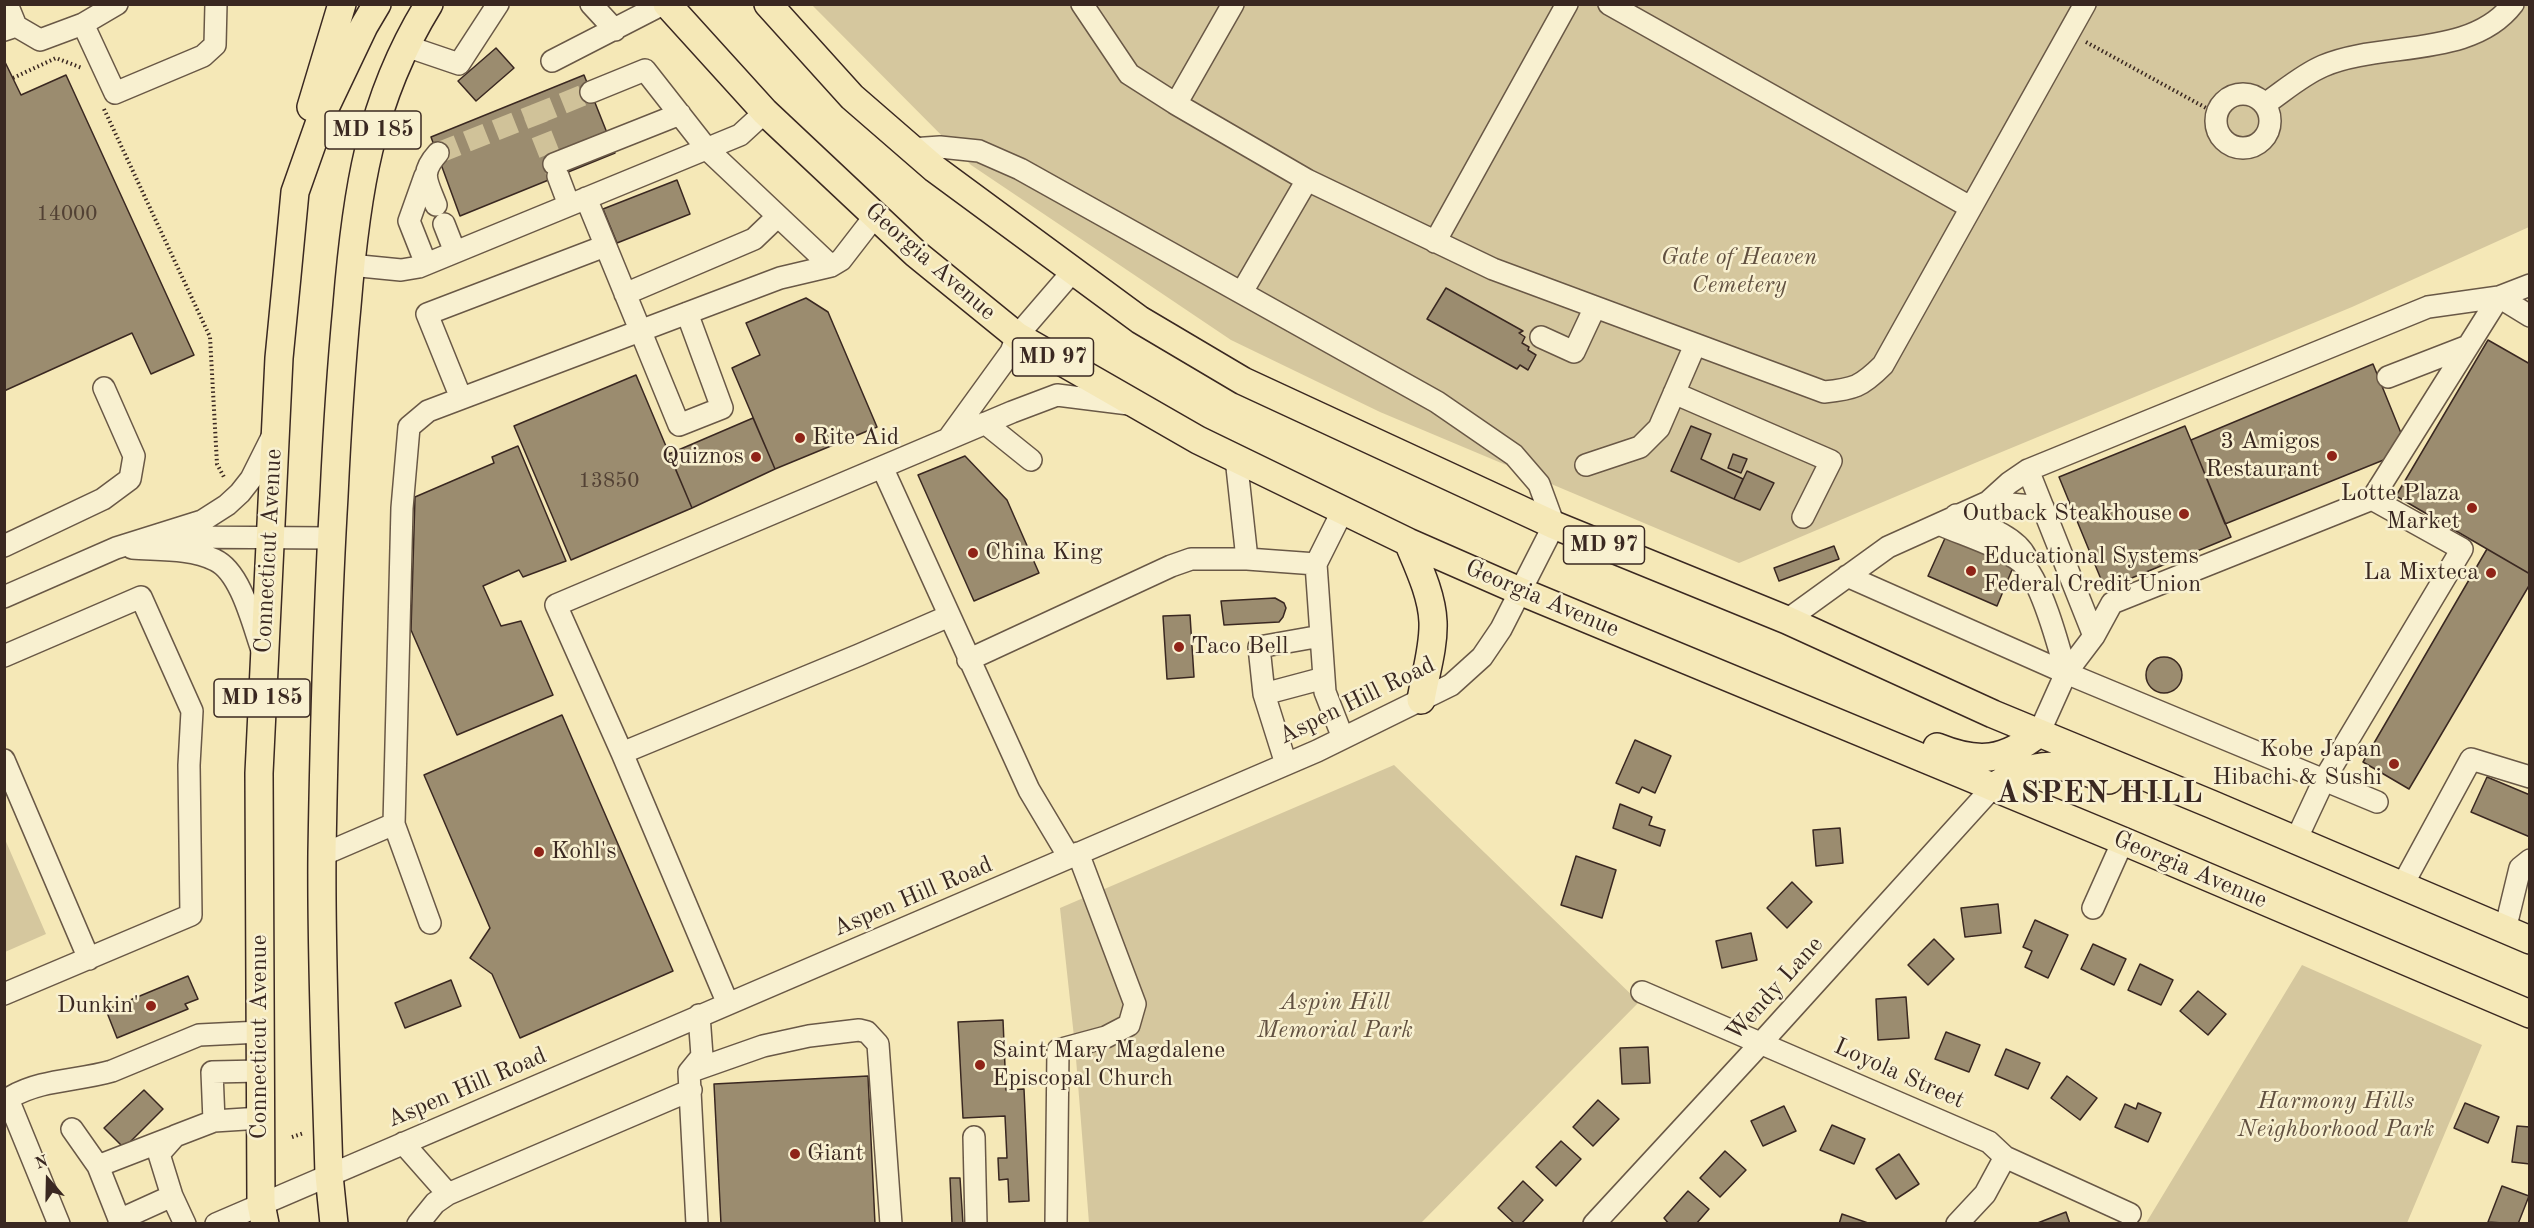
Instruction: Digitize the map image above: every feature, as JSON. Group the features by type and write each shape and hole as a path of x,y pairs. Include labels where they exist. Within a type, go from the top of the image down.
{"main road":[{"path":"295,192 308,118 342,4"},
{"name":"Connecticut Avenue","path":"263,1214 259,773 279,358 295,192 324,110 377,4"},
{"name":"MD 185","path":"334,1224 329,1175 322,855 326,652 339,385 350,265 365,161 384,99 406,46 429,4"},
{"name":"Georgia Avenue","path":"665,4 765,112 915,253 1017,336 1198,440 1408,542 1522,592 2123,841 2529,1014"},
{"name":"MD 97","path":"768,4 852,97 935,170 1140,320 1243,381 1554,525 1787,620 2038,733 2240,816 2529,940"},
{"path":"1408,542 1421,574 1431,606 1433,622 1421,700"},
{"path":"1834,721 1862,717 1957,755 1978,759 1998,756 2020,748 2038,733"},
{"path":"1993,787 2024,771 2058,765 2079,769 2216,822 2240,816"}],"street":[{"path":"7,4 10,28 40,40 83,24 117,4"},
{"path":"83,24 115,93 203,56 215,45 216,4"},
{"path":"406,46 459,64 498,4"},
{"path":"591,4 615,30"},
{"path":"552,61 665,4"},
{"path":"1082,4 1129,74 1307,180 1493,269 1824,392 1848,389 1866,382 1883,365 2085,4"},
{"path":"1176,104 1233,4"},
{"path":"1436,242 1567,4"},
{"path":"1609,4 1970,207"},
{"path":"2265,104 2324,66 2355,57 2459,39 2483,30 2507,13 2513,4"},
{"path":"591,92 645,70 707,149 831,266"},
{"path":"2251,94 2265,104 2269,112 2269,130 2265,138 2249,147 2240,148 2224,140 2216,123 2217,114 2226,99 2234,95 2251,94"},
{"path":"350,265 401,270 426,264 740,135 765,112"},
{"path":"680,114 556,170 605,246 680,425 722,408 687,313"},
{"path":"911,149 940,147 979,151 1020,169 1437,402 1514,455 1539,483 1554,525"},
{"path":"426,264 410,221 427,165 438,153"},
{"path":"425,176 455,252"},
{"path":"1242,292 1307,180"},
{"path":"625,294 754,239 778,216"},
{"path":"430,922 394,824 395,719 407,436 414,421 428,411 780,278 831,266 841,260 875,216"},
{"path":"461,399 427,314 605,246"},
{"path":"948,439 1011,352 1017,336 1073,271"},
{"path":"1787,620 1888,547 1988,502 2028,470 2428,307 2499,297 2529,285"},
{"path":"2499,297 2529,316"},
{"path":"2038,733 2051,711 2066,673 2094,636 2112,603 2372,499 2499,297"},
{"path":"1541,337 1574,352 1595,307"},
{"path":"1586,465 1640,447 1659,428 1695,345"},
{"path":"2388,377 2468,346"},
{"path":"4,546 103,499 130,479 134,456 105,388"},
{"path":"1674,393 1831,461 1803,517"},
{"path":"728,1004 622,753 556,605 985,423 1057,395 1136,404"},
{"path":"985,423 1031,460"},
{"path":"4,597 116,548 202,521 227,505 251,479 276,428"},
{"path":"1236,458 1247,559"},
{"path":"882,467 1029,790 1074,855 1135,1004 1129,1025 1106,1037 1058,1050 1056,1224"},
{"path":"2028,470 2094,636"},
{"path":"2296,840 2324,780 2462,549 2372,499"},
{"path":"1988,502 2043,507"},
{"path":"1343,510 1316,564 1325,693 1343,738"},
{"path":"1949,520 2013,557 2030,572 2055,633 2066,673"},
{"name":"Aspen Hill Road","path":"216,1224 263,1214 329,1175 1286,764 1451,686 1482,657 1501,629 1522,592 1554,525"},
{"path":"116,548 186,535 332,538"},
{"path":"116,548 177,552 216,560 225,567 239,587 264,655"},
{"path":"968,660 1171,566 1191,559 1247,559 1316,564"},
{"path":"1847,576 2066,673 2377,802"},
{"path":"4,656 141,597 192,711 189,765 191,915 4,994"},
{"path":"622,753 859,656 948,616"},
{"path":"1286,764 1264,694 1259,647 1321,636"},
{"path":"1264,694 1324,678"},
{"path":"2402,886 2471,759 2529,777"},
{"path":"4,760 89,959"},
{"name":"Wendy Lane","path":"1594,1224 1993,787"},
{"path":"322,855 394,824"},
{"path":"2092,908 2123,841"},
{"path":"2505,930 2520,868 2529,860"},
{"name":"Loyola Street","path":"1642,992 1989,1142 2006,1157 2130,1214"},
{"path":"698,1224 690,1081 702,1056 699,1015"},
{"path":"418,1224 435,1203 448,1194 763,1046 859,1030 867,1032 878,1044 891,1224"},
{"path":"59,1224 10,1104 10,1097 46,1083 98,1075 199,1035 260,1032"},
{"path":"214,1121 212,1072 261,1071"},
{"path":"98,1166 214,1121 261,1118"},
{"path":"72,1129 98,1166 120,1222 172,1196"},
{"path":"175,1136 159,1154 172,1196 185,1224"},
{"path":"974,1137 976,1224"},
{"path":"403,1143 448,1194"},
{"path":"1957,1224 1985,1194 2006,1157"}],"path":[{"path":"2069,33 2217,114"},
{"path":"13,78 56,58 82,68 87,77"},
{"path":"102,105 210,336 217,464 225,478"},
{"path":"292,1137 304,1133"}],"green space":[{"name":"Gate of Heaven Cemetery","path":"812,5 2529,5 2529,227 2352,307 1739,563 1380,412 1231,340 971,165"},
{"name":"Aspin Hill Memorial Park","path":"1394,765 1639,1002 1421,1223 1089,1223 1075,1046 1060,908"},
{"path":"4,837 46,934 5,952 4,952"},
{"name":"Harmony Hills Neighborhood Park","path":"2302,965 2482,1045 2407,1223 2146,1223"}],"building":[{"path":"496,48 514,68 476,101 458,81"},
{"path":"4,60 21,95 66,75 194,355 151,374 132,333 4,391"},
{"path":"584,75 615,153 460,216 431,137"},
{"path":"677,180 690,214 617,243 603,209"},
{"path":"1446,288 1523,331 1519,333 1525,337 1522,343 1536,355 1528,370 1520,365 1517,369 1427,319"},
{"path":"806,298 828,312 877,427 775,469 732,368 760,355 746,323"},
{"path":"2488,340 2530,364 2530,574 2396,496"},
{"path":"2373,364 2403,438 2391,457 2225,524 2191,440"},
{"path":"636,375 692,508 571,560 514,426"},
{"path":"753,418 775,469 692,508 669,454"},
{"path":"1691,426 1711,434 1701,459 1743,479 1734,499 1671,471"},
{"path":"2185,426 2231,537 2105,589 2059,477"},
{"path":"518,446 566,561 523,577 519,570 483,586 501,626 521,621 553,695 457,735 411,630 415,497 494,463 492,457"},
{"path":"1733,454 1747,459 1741,473 1728,468"},
{"path":"965,456 1007,500 1039,573 974,601 918,475"},
{"path":"1747,471 1774,483 1760,510 1734,499"},
{"name":"Educational Systems Federal Credit Union","path":"1946,536 2014,565 1997,606 1928,576"},
{"path":"1834,546 1839,559 1779,581 1774,568"},
{"path":"2487,549 2530,574 2530,584 2409,789 2363,762"},
{"path":"1275,598 1284,603 1286,608 1279,622 1224,625 1221,601"},
{"name":"Taco Bell","path":"1190,615 1194,677 1167,679 1163,616"},
{"path":"2164,657 2177,662 2182,675 2177,688 2164,693 2151,688 2146,675 2151,662"},
{"name":"Kohl's","path":"562,715 673,971 520,1038 492,974 470,958 490,928 424,775"},
{"path":"1635,740 1671,756 1655,793 1642,787 1639,793 1616,783"},
{"path":"2487,777 2530,795 2530,837 2471,812"},
{"path":"1620,804 1652,817 1649,825 1665,830 1660,846 1613,828"},
{"path":"1840,828 1843,863 1816,866 1813,830"},
{"path":"1576,856 1616,870 1602,918 1561,905"},
{"path":"1792,882 1812,902 1787,928 1767,908"},
{"path":"1998,904 2001,933 1965,937 1961,908"},
{"path":"2035,920 2068,935 2048,978 2025,967 2032,951 2023,947"},
{"path":"1751,933 1757,960 1722,968 1716,941"},
{"path":"1934,939 1954,959 1928,985 1908,965"},
{"path":"2093,944 2126,959 2114,985 2081,969"},
{"path":"2140,964 2173,980 2161,1005 2128,990"},
{"name":"Dunkin'","path":"188,976 198,999 185,1004 188,1009 117,1038 106,1010"},
{"path":"451,980 461,1006 405,1028 395,1003"},
{"path":"2198,991 2226,1014 2208,1035 2180,1011"},
{"path":"1906,997 1909,1038 1878,1040 1876,999"},
{"path":"1003,1020 1006,1090 1024,1089 1029,1201 1009,1202 1008,1179 999,1180 998,1158 1007,1158 1005,1116 963,1118 958,1022"},
{"path":"1946,1032 1980,1045 1969,1072 1935,1059"},
{"path":"1648,1047 1650,1083 1622,1084 1620,1048"},
{"path":"2006,1049 2040,1063 2028,1089 1995,1075"},
{"name":"Giant","path":"868,1076 875,1224 721,1224 714,1084"},
{"path":"2067,1076 2097,1098 2080,1120 2051,1098"},
{"path":"144,1090 163,1109 124,1148 104,1128"},
{"path":"1598,1100 1619,1119 1593,1146 1573,1127"},
{"path":"2138,1103 2161,1113 2148,1142 2115,1127 2125,1104 2136,1109"},
{"path":"2465,1103 2499,1117 2488,1143 2454,1128"},
{"path":"1784,1106 1796,1131 1763,1146 1751,1121"},
{"path":"1832,1125 1865,1139 1854,1164 1820,1150"},
{"path":"2517,1126 2530,1127 2530,1164 2512,1162"},
{"path":"1561,1141 1581,1159 1556,1186 1536,1167"},
{"path":"1725,1151 1746,1170 1720,1197 1700,1178"},
{"path":"1899,1154 1919,1184 1896,1199 1876,1169"},
{"path":"950,1178 960,1178 963,1224 952,1224"},
{"path":"1523,1181 1543,1200 1521,1224 1515,1224 1498,1208"},
{"path":"2502,1186 2529,1196 2518,1224 2488,1222"},
{"path":"1688,1191 1709,1209 1696,1224 1669,1224 1664,1218"},
{"path":"2066,1212 2070,1224 2035,1224"},
{"path":"1842,1214 1868,1223 1868,1224 1839,1224"}],"tunnel":[{"path":"534,115 591,92"},
{"path":"438,153 534,115 558,176"}],"place":[{"name":"Rite Aid","path":"800,438"},
{"name":"3 Amigos Restaurant","path":"2332,456"},
{"name":"Quiznos","path":"756,457"},
{"name":"Lotte Plaza Market","path":"2472,508"},
{"name":"Outback Steakhouse","path":"2184,514"},
{"name":"China King","path":"973,553"},
{"name":"Educational Systems Federal Credit Union","path":"1971,571"},
{"name":"La Mixteca","path":"2491,573"},
{"name":"Taco Bell","path":"1179,647"},
{"name":"Kobe Japan Hibachi & Sushi","path":"2394,764"},
{"name":"Kohl's","path":"539,852"},
{"name":"Dunkin'","path":"151,1006"},
{"name":"Saint Mary Magdalene Episcopal Church","path":"980,1065"},
{"name":"Giant","path":"795,1154"}],"district":[{"name":"ASPEN HILL","path":"2100,794"}]}
